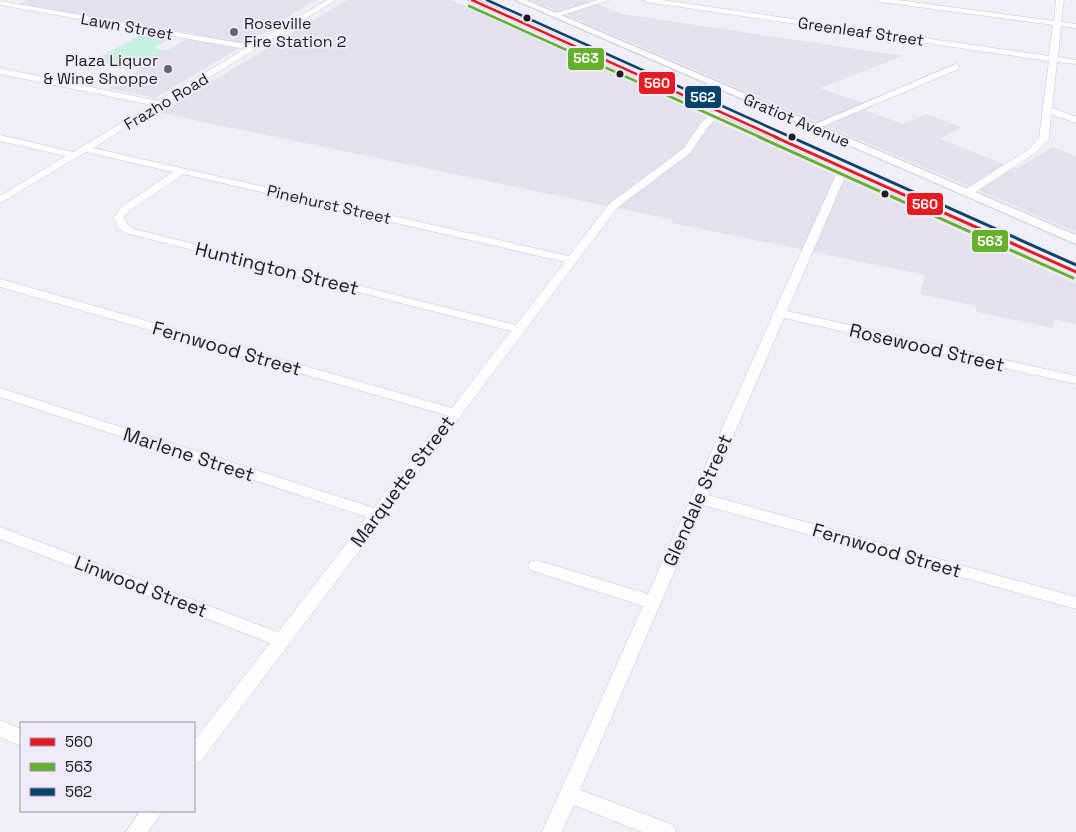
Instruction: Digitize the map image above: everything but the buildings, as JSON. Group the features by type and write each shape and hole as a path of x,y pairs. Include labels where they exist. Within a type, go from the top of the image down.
{"main road":[{"name":"Gratiot Avenue","path":"472,0 1076,272"},
{"name":"Gratiot Avenue","path":"521,1 1076,240"},
{"path":"490,8 501,2 521,1"},
{"path":"640,76 665,74 677,68"},
{"path":"689,98 711,93 740,96"},
{"path":"796,146 822,146 831,142 836,137"},
{"path":"921,203 922,198 929,192 962,191"}],"street":[{"name":"Frazho Road","path":"0,200 332,0"},
{"path":"554,15 605,0"},
{"name":"Greenleaf Street","path":"647,0 1076,62"},
{"path":"881,0 1076,26"},
{"path":"962,191 1039,146 1044,139 1060,0"},
{"name":"Lawn Street","path":"0,3 253,48"},
{"path":"813,127 956,67"},
{"path":"0,71 161,104"},
{"path":"1049,108 1076,110"},
{"path":"1049,108 1076,120"},
{"name":"Marquette Street","path":"195,754 612,207 687,151 704,125 719,111"},
{"path":"0,138 75,155"},
{"name":"Pinehurst Street","path":"86,149 572,260"},
{"name":"Glendale Street","path":"552,832 778,313 844,168"},
{"name":"Huntington Street","path":"181,171 125,209 119,217 122,226 130,231 519,329"},
{"path":"0,295 6,285"},
{"name":"Fernwood Street","path":"6,285 454,413"},
{"name":"Rosewood Street","path":"778,313 1076,380"},
{"name":"Marlene Street","path":"0,392 377,515"},
{"name":"Fernwood Street","path":"698,498 1076,603"},
{"name":"Linwood Street","path":"0,533 281,640"},
{"path":"536,566 652,602"},
{"path":"0,728 20,738"},
{"path":"568,794 666,832"},
{"path":"136,832 151,812"}],"shaded area":[{"path":"28,0 315,0 276,26 155,98 109,88 141,70 136,68 196,34 19,4"},
{"path":"347,0 451,0 515,28 717,122 1076,284 1076,324 1054,319 1053,328 976,312 976,306 920,294 925,275 672,223 674,220 160,113"},
{"path":"531,0 587,0 622,14 903,56 820,88 872,106 864,110 903,124 927,114 961,127 940,139 1016,169 1053,147 1076,156 1076,232"}],"green space":[{"path":"145,33 172,38 153,48 166,51 136,68 94,60"}],"transit line":[{"name":"560","path":"472,0 1076,272"},
{"name":"562","path":"487,0 1076,265"},
{"name":"563","path":"469,6 1073,278"}],"place":[{"name":"Roseville Fire Station 2","path":"234,32"},
{"name":"Plaza Liquor & Wine Shoppe","path":"168,69"}]}
